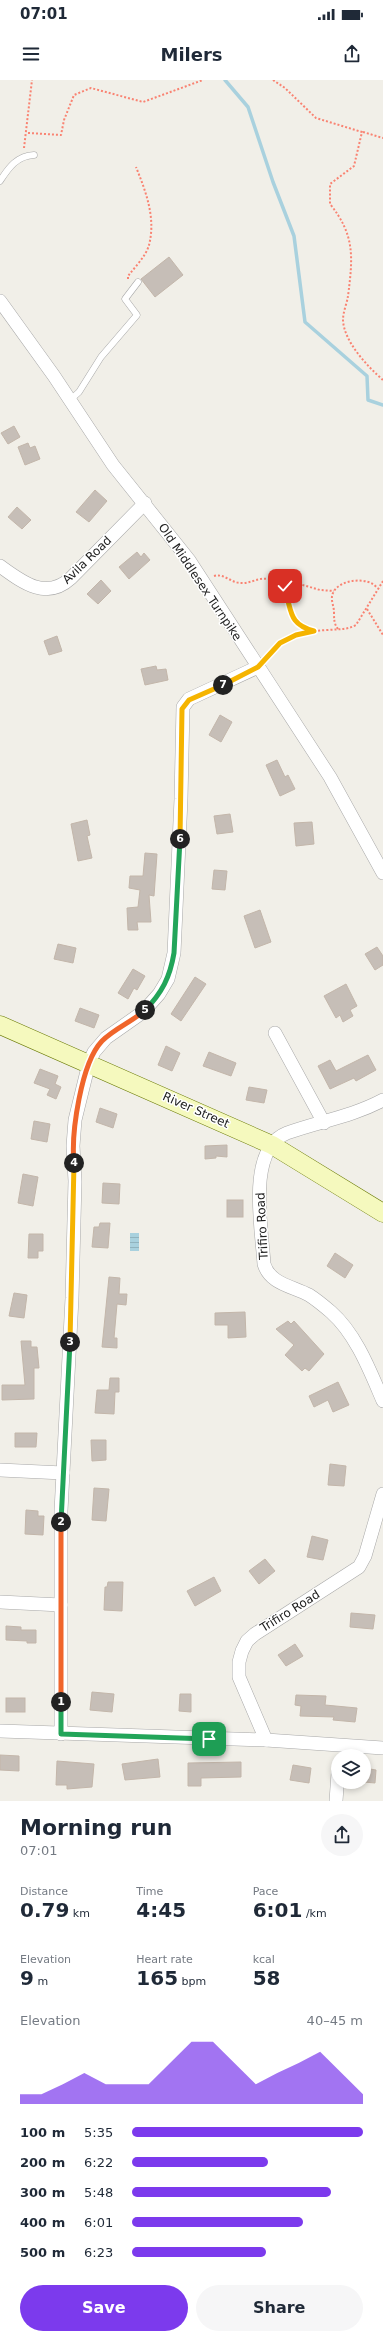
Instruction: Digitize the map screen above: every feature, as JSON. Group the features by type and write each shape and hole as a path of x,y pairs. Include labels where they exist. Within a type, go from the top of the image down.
{"main road":[{"name":"River Street","path":"0,1025 272,1145 383,1213"}],"street":[{"name":"Old Middlesex Turnpike","path":"0,301 113,466 145,503 203,583 330,777 383,874"},
{"name":"Avila Road","path":"0,566 33,588 45,590 56,588 71,578 145,503"},
{"path":"61,1734 63,1473 72,1298 75,1182 74,1132 89,1063 97,1048 106,1038 143,1012 159,994 171,970 176,923 182,773 181,716 184,704 189,700 258,667"},
{"path":"275,1033 324,1123"},
{"path":"272,1145 287,1133 364,1110 383,1100"},
{"name":"Trifiro Road","path":"272,1145 263,1160 260,1181 265,1269 273,1279 319,1302 338,1320 360,1354 383,1401"},
{"path":"0,1470 63,1473"},
{"name":"Trifiro Road","path":"266,1740 239,1677 239,1662 242,1651 247,1641 255,1634 359,1567 365,1556 383,1494"},
{"path":"0,1602 61,1605"},
{"path":"0,1731 266,1740 331,1750"},
{"path":"369,1749 383,1748"},
{"path":"336,1801 337,1789"}],"lane":[{"path":"0,181 13,163 23,157 34,155"},
{"path":"69,401 87,380 106,351 137,315 125,299 138,282"}],"path":[{"path":"23,157 28,133 32,80"},
{"path":"28,133 61,135 74,95 91,88 143,102 204,80"},
{"path":"273,80 285,88 316,118 383,138"},
{"path":"362,132 354,166 330,184 330,204 342,219 351,244 348,295 343,320 349,339 383,380"},
{"path":"129,292 128,276 149,246 152,226 149,200 136,167"},
{"path":"203,583 214,576 220,575 240,583 267,578 283,586 296,583 320,590 334,591"},
{"path":"338,629 334,620 332,597 334,591 344,584 357,581 368,582 377,589"},
{"path":"258,667 280,643 296,635 356,625 383,581"},
{"path":"283,586 295,622 303,628 314,631"},
{"path":"367,609 383,635"}],"water":[{"path":"130,1233 139,1233 139,1251 130,1251"}],"building":[{"path":"169,257 183,275 155,297 141,279"},
{"path":"14,426 20,437 8,444 1,433"},
{"path":"28,443 30,448 35,446 40,459 25,465 18,447"},
{"path":"95,490 107,501 89,522 76,512"},
{"path":"17,507 31,520 22,529 8,517"},
{"path":"137,552 141,557 144,553 150,560 129,579 119,567"},
{"path":"101,580 111,591 98,604 87,594"},
{"path":"57,636 62,651 49,655 44,641"},
{"path":"156,666 157,670 166,669 168,680 145,685 141,669"},
{"path":"220,715 232,722 221,742 209,735"},
{"path":"277,760 285,777 288,775 295,789 280,796 266,765"},
{"path":"230,814 233,832 217,834 214,816"},
{"path":"87,820 90,835 87,836 92,858 78,861 71,824"},
{"path":"312,822 314,844 296,846 294,823"},
{"path":"145,853 157,854 154,896 149,895 151,922 137,922 138,930 128,930 127,908 138,907 140,890 129,888 130,876 143,876"},
{"path":"214,870 227,871 225,890 212,889"},
{"path":"260,910 271,942 255,948 244,916"},
{"path":"58,944 76,948 73,963 54,959"},
{"path":"377,947 383,956 383,965 375,970 365,954"},
{"path":"133,969 145,976 137,990 134,988 128,999 118,993"},
{"path":"195,977 206,984 181,1021 171,1014"},
{"path":"346,984 357,1006 350,1010 353,1016 343,1022 340,1015 336,1018 324,996"},
{"path":"80,1008 99,1015 94,1028 75,1021"},
{"path":"166,1046 180,1053 172,1071 158,1065"},
{"path":"209,1052 236,1063 231,1076 203,1066"},
{"path":"368,1055 376,1070 356,1081 354,1078 330,1089 318,1066 330,1060 336,1071"},
{"path":"40,1069 58,1076 55,1084 61,1087 56,1099 47,1095 50,1089 34,1083"},
{"path":"249,1087 267,1090 264,1103 246,1100"},
{"path":"100,1108 117,1114 113,1128 96,1122"},
{"path":"34,1121 50,1124 47,1142 31,1139"},
{"path":"227,1145 227,1157 216,1156 216,1158 205,1159 205,1146"},
{"path":"23,1174 38,1177 33,1206 18,1203"},
{"path":"103,1183 120,1184 119,1204 102,1203"},
{"path":"227,1200 243,1200 243,1217 227,1217"},
{"path":"100,1223 110,1223 108,1248 92,1247 94,1227 99,1227"},
{"path":"29,1234 43,1234 43,1251 38,1251 38,1258 28,1258"},
{"path":"335,1253 353,1265 345,1278 327,1266"},
{"path":"109,1277 120,1278 119,1294 127,1294 126,1305 117,1304 114,1338 117,1338 117,1348 102,1347"},
{"path":"14,1293 27,1295 24,1318 9,1316"},
{"path":"245,1312 246,1337 228,1338 228,1325 215,1325 215,1313"},
{"path":"288,1321 291,1324 294,1321 324,1354 309,1371 305,1368 302,1371 285,1355 294,1345 276,1329"},
{"path":"21,1341 31,1341 31,1347 37,1347 39,1368 34,1368 34,1399 2,1400 2,1385 25,1385"},
{"path":"110,1378 119,1378 119,1392 115,1392 114,1414 95,1413 97,1390 109,1390"},
{"path":"338,1382 349,1405 333,1412 328,1400 314,1407 309,1396"},
{"path":"15,1433 37,1433 36,1447 15,1447"},
{"path":"91,1440 106,1440 106,1460 92,1461"},
{"path":"330,1464 346,1466 344,1486 328,1485"},
{"path":"94,1488 109,1489 106,1521 92,1520"},
{"path":"26,1510 38,1511 38,1516 44,1516 43,1535 25,1534"},
{"path":"312,1536 328,1540 323,1560 307,1557"},
{"path":"265,1559 275,1571 259,1584 249,1571"},
{"path":"214,1577 221,1591 195,1606 187,1591"},
{"path":"108,1582 123,1582 122,1611 104,1610 105,1587 107,1587"},
{"path":"351,1613 375,1615 373,1629 350,1627"},
{"path":"6,1626 21,1627 21,1630 36,1630 36,1643 6,1640"},
{"path":"295,1644 303,1656 286,1666 278,1655"},
{"path":"92,1692 114,1694 112,1712 90,1710"},
{"path":"180,1694 191,1694 191,1712 179,1711"},
{"path":"296,1695 326,1696 325,1705 357,1708 355,1722 333,1720 334,1717 300,1716 301,1706 295,1705"},
{"path":"6,1698 25,1698 25,1712 6,1712"},
{"path":"0,1755 19,1756 19,1771 0,1770"},
{"path":"158,1759 160,1777 125,1780 122,1764"},
{"path":"57,1761 94,1764 92,1787 67,1789 67,1785 56,1785"},
{"path":"241,1762 241,1777 201,1778 201,1786 188,1786 188,1763"},
{"path":"293,1765 311,1768 309,1783 290,1780"},
{"path":"371,1769 376,1770 375,1783 371,1783"}],"waterway":[{"path":"225,80 248,107 273,182 294,236 305,322 367,376 368,400 383,405"}],"route":[{"path":"209,1739 61,1734 61,1511 72,1298 75,1182 73,1146 75,1120 89,1063 97,1048 101,1042 117,1029 143,1012 164,987 171,970 176,923 182,773 181,716 184,704 186,701 258,667 280,643 304,632 314,631 303,628 295,622 283,586 285,586"}]}
